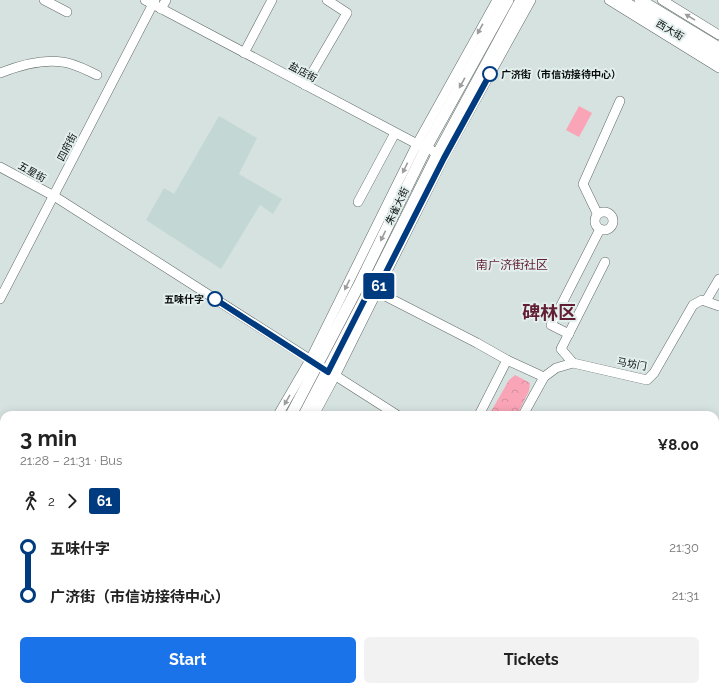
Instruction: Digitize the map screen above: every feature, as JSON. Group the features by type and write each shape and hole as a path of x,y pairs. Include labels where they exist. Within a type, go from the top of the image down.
{"main road":[{"name":"朱雀大街","path":"293,411 313,362 360,283 422,145 508,0"},
{"name":"朱雀大街","path":"307,411 331,374 440,156 521,0"},
{"name":"西大街","path":"621,0 719,59"},
{"name":"西大街","path":"640,0 719,48"}],"street":[{"path":"44,0 67,12"},
{"path":"161,9 166,0"},
{"path":"244,53 272,0"},
{"path":"305,85 347,13 328,0"},
{"path":"281,411 313,362 496,2 503,0"},
{"path":"440,156 531,0"},
{"path":"609,0 719,68"},
{"path":"662,0 718,30"},
{"name":"盐店街","path":"151,2 161,9 395,133 422,145 440,156"},
{"name":"四府街","path":"0,300 151,2"},
{"path":"0,73 42,62 62,62 83,68 97,75"},
{"path":"597,213 608,212 611,214 613,221 610,228 607,230 600,229 594,224 597,213 583,184 620,101"},
{"path":"358,202 395,133"},
{"name":"五星街","path":"0,167 54,196"},
{"path":"54,196 391,411"},
{"path":"569,334 551,325 600,229"},
{"path":"525,411 544,377 556,368 573,363 561,349 605,262"},
{"path":"719,279 706,301 719,306"},
{"path":"360,283 507,360 544,377"},
{"name":"马坊门","path":"573,363 647,380 654,373 692,305 702,300 706,301"},
{"path":"481,411 507,360"},
{"path":"316,411 331,374"}],"shaded area":[{"path":"219,116 257,138 239,174 282,199 273,214 260,205 221,269 146,220 164,188 174,194"}],"green space":[{"path":"579,106 592,113 579,137 566,130"},
{"path":"515,375 530,383 529,391 519,411 491,411 509,380"}],"bus line":[{"name":"61","path":"215,299 328,372 370,289 376,292 444,158 490,74"}],"place":[{"name":"广济街（市信访接待中心）","path":"490,74"},
{"name":"五味什字","path":"215,299"}],"district":[{"name":"南广济街社区","path":"512,265"},
{"name":"碑林区","path":"549,312"}]}
